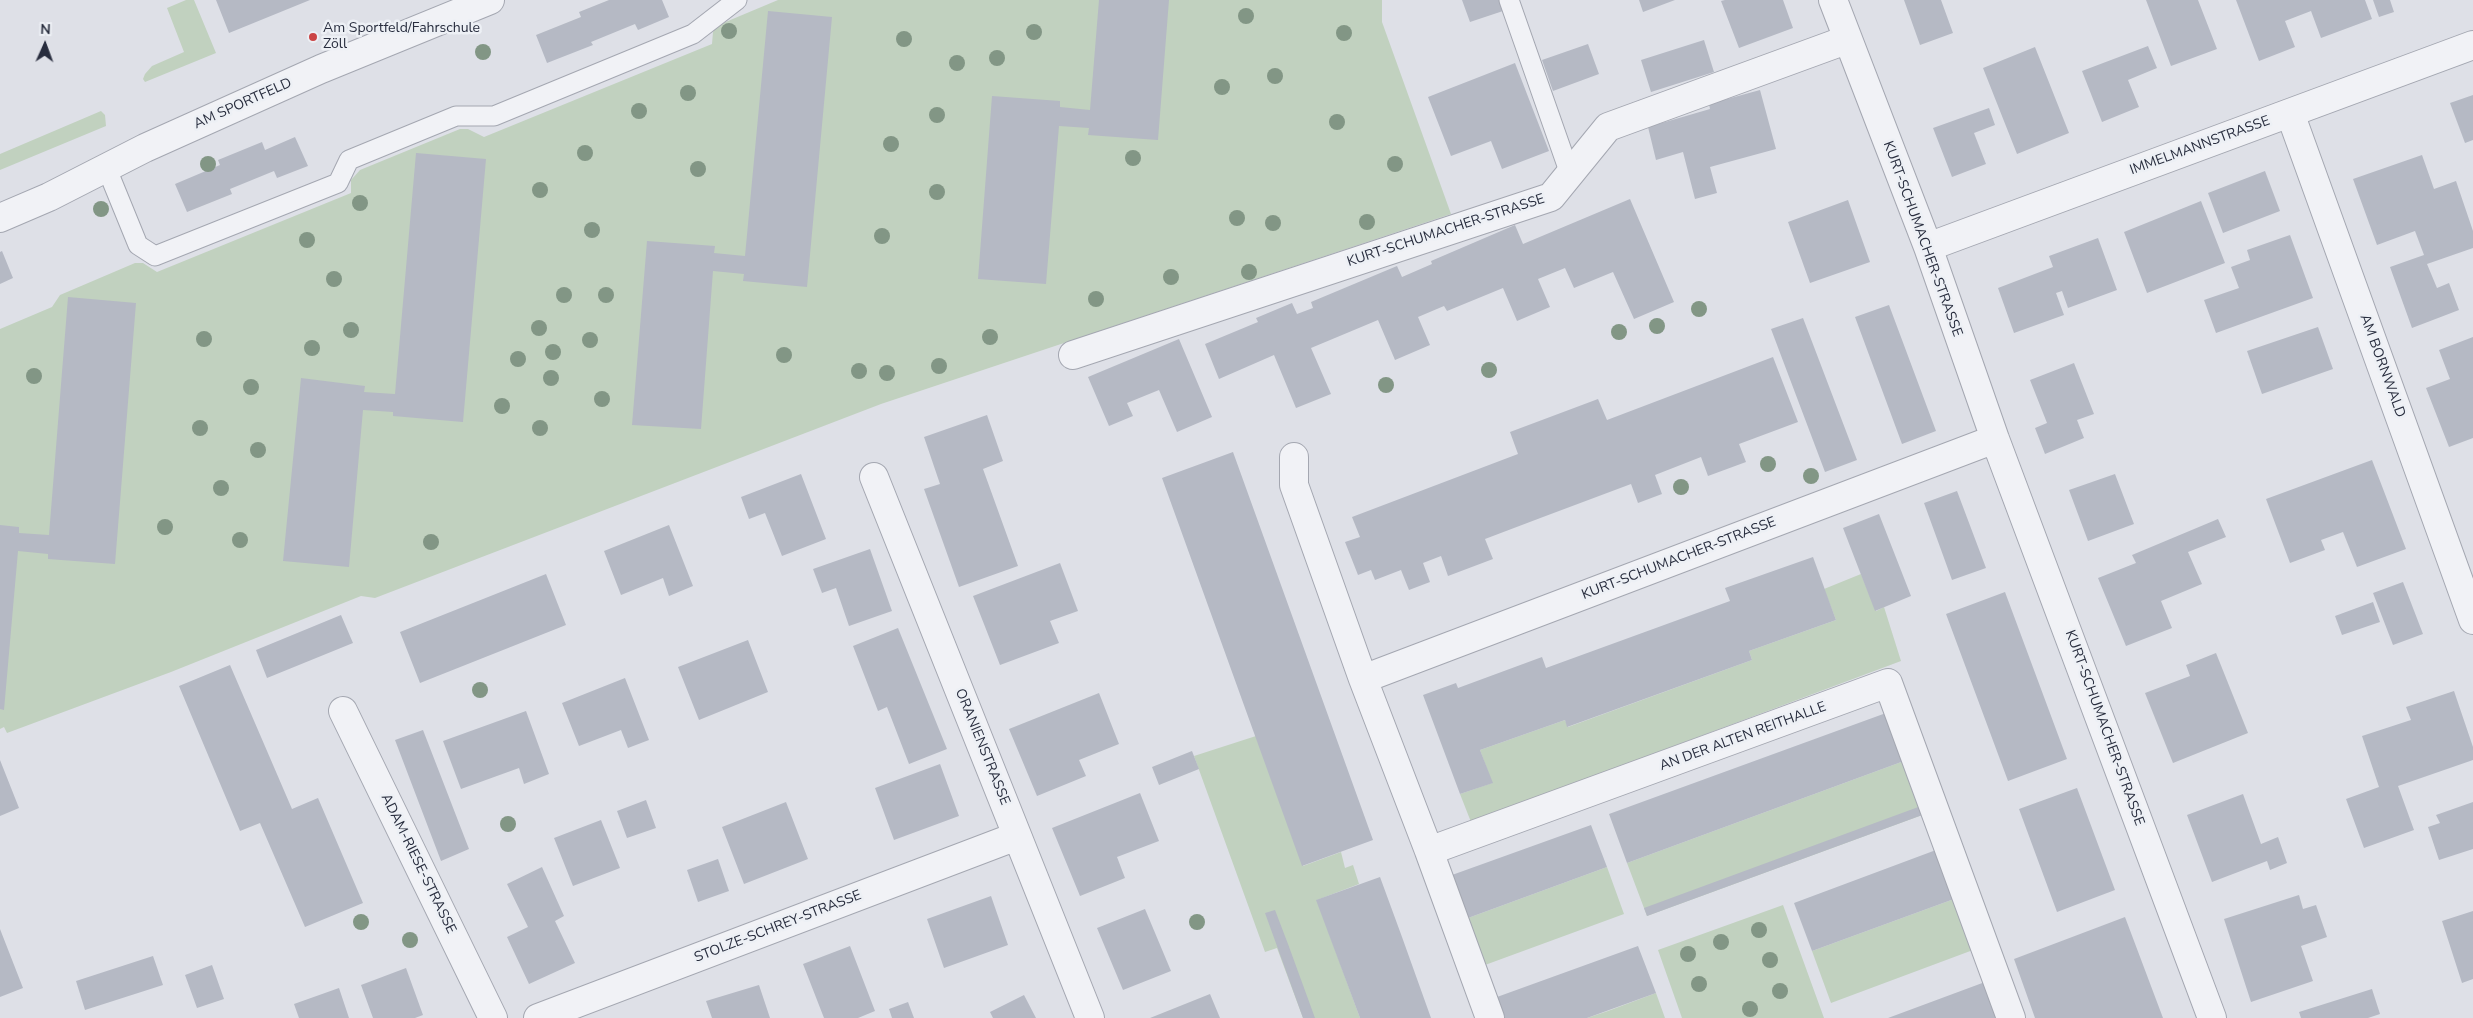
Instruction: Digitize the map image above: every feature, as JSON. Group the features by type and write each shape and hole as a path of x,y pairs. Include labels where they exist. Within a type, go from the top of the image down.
{"street":[{"name":"AM SPORTFELD","path":"0,218 107,169 145,148 321,69 490,0"},
{"name":"KURT-SCHUMACHER-STRASSE","path":"1832,0 1928,247 1995,439 2212,1018"},
{"name":"KURT-SCHUMACHER-STRASSE","path":"1073,355 1551,197 1608,127 1846,40"},
{"name":"IMMELMANNSTRASSE","path":"1928,247 2473,45"},
{"name":"AM BORNWALD","path":"2290,113 2473,620"},
{"name":"KURT-SCHUMACHER-STRASSE","path":"1363,679 1995,439"},
{"path":"1294,457 1294,485 1363,679 1490,1018"},
{"name":"ORANIENSTRASSE","path":"874,477 1090,1018"},
{"name":"AN DER ALTEN REITHALLE","path":"1429,851 1888,683 2011,1018"},
{"name":"ADAM-RIESE-STRASSE","path":"344,711 493,1018"},
{"name":"STOLZE-SCHREY-STRASSE","path":"538,1018 1017,836"}],"lane":[{"path":"107,169 138,245 155,256 338,183 349,160 456,116 494,116 692,34 716,6 736,0"},
{"path":"1509,0 1570,174"}],"green space":[{"path":"186,0 194,0 216,53 145,82 143,79 145,74 152,66 184,52 167,8"},
{"path":"778,0 1382,0 1382,22 1451,214 881,404 375,598 361,596 171,672 7,733 4,727 0,729 0,329 52,307 60,295 135,263 143,263 157,272 351,193 351,180 360,170 460,129 468,129 484,137 712,44 713,32 716,26"},
{"path":"101,111 105,115 106,126 0,170 0,154"},
{"path":"1861,574 1876,611 1884,607 1901,661 1471,822 1460,794 1492,783 1480,750 1565,720 1568,727 1752,660 1749,651 1836,620 1824,589"},
{"path":"1256,736 1303,866 1341,852 1345,868 1353,865 1359,884 1317,900 1360,1018 1303,1018 1277,948 1265,952 1194,756"},
{"path":"1904,761 1925,814 1647,916 1627,863"},
{"path":"1607,867 1624,914 1485,965 1468,918"},
{"path":"1954,899 1973,950 1831,1003 1812,951"},
{"path":"1783,905 1824,1018 1682,1018 1658,950"},
{"path":"1656,993 1665,1018 1587,1018 1608,1011"}],"building":[{"path":"216,0 310,0 229,33"},
{"path":"609,0 662,0 669,17 638,30 635,24 591,42 593,45 547,63 536,35 581,17 579,12"},
{"path":"1099,0 1169,0 1158,140 1088,135 1089,128 1059,126 1046,284 978,279 992,96 1060,101 1060,107 1090,110"},
{"path":"1462,0 1499,0 1503,11 1470,22"},
{"path":"1639,0 1675,0 1643,12"},
{"path":"1783,0 1793,28 1739,48 1721,1"},
{"path":"1904,0 1941,0 1953,33 1920,45"},
{"path":"2146,0 2198,0 2217,49 2171,66"},
{"path":"2236,0 2365,0 2372,19 2321,38 2311,11 2285,21 2295,47 2259,61"},
{"path":"2373,0 2390,0 2394,12 2379,17"},
{"path":"768,11 832,17 807,287 743,281 744,274 713,271 701,429 632,425 647,241 715,246 714,253 745,256"},
{"path":"1704,40 1714,72 1651,92 1641,60"},
{"path":"1588,44 1599,74 1553,91 1542,60"},
{"path":"2148,46 2157,68 2128,80 2139,107 2102,122 2082,71"},
{"path":"2035,47 2069,133 2017,154 1983,68"},
{"path":"1515,63 1549,151 1502,169 1491,141 1451,156 1428,97"},
{"path":"1760,90 1776,149 1710,167 1717,193 1695,199 1683,152 1656,160 1648,127 1710,109 1709,104"},
{"path":"2473,95 2473,140 2465,143 2450,103"},
{"path":"1989,108 1995,125 1974,133 1986,164 1952,177 1933,128"},
{"path":"295,137 308,166 277,178 274,171 230,189 232,194 187,212 175,184 220,165 218,160 262,142 265,150"},
{"path":"416,153 486,159 463,422 393,416 393,412 363,410 349,567 283,561 301,378 365,386 364,392 395,394"},
{"path":"2422,155 2434,189 2456,181 2473,231 2473,248 2427,264 2437,288 2449,283 2459,310 2412,328 2390,267 2424,255 2415,231 2377,245 2353,179"},
{"path":"2265,171 2280,211 2223,233 2208,193"},
{"path":"1630,199 1674,302 1634,319 1613,272 1574,288 1565,268 1538,279 1550,307 1517,321 1503,288 1447,311 1444,306 1418,317 1430,345 1395,360 1378,320 1311,348 1331,394 1296,408 1274,355 1219,379 1205,344 1258,322 1256,318 1292,303 1297,314 1313,308 1311,302 1397,266 1402,277 1432,264 1431,261 1515,225 1523,244"},
{"path":"1848,200 1870,262 1810,283 1788,222"},
{"path":"2201,201 2225,263 2147,293 2124,232"},
{"path":"2290,235 2313,298 2216,333 2204,300 2239,288 2231,267 2250,260 2247,250"},
{"path":"2098,238 2117,290 2068,308 2062,291 2056,293 2064,315 2014,333 1998,288 2053,267 2049,256"},
{"path":"2,251 13,278 0,284 0,252"},
{"path":"68,297 136,303 115,564 48,559 48,554 18,551 4,710 0,709 0,525 19,527 19,533 49,535"},
{"path":"1889,305 1936,431 1902,444 1855,317"},
{"path":"1803,318 1857,460 1825,472 1771,329"},
{"path":"2318,327 2333,369 2262,394 2247,351"},
{"path":"2473,337 2473,438 2449,447 2426,388 2450,379 2439,350"},
{"path":"1179,339 1212,417 1177,432 1159,390 1127,403 1133,416 1109,426 1088,377"},
{"path":"1773,357 1798,422 1739,444 1746,462 1708,476 1701,457 1655,475 1662,494 1638,503 1631,484 1485,539 1493,559 1448,576 1441,556 1423,563 1430,582 1409,590 1401,570 1375,580 1371,570 1358,575 1345,542 1360,537 1352,517 1518,454 1510,432 1598,399 1607,420"},
{"path":"2074,363 2094,414 2077,420 2084,438 2045,454 2035,428 2047,423 2030,380"},
{"path":"987,415 1003,461 983,469 1018,566 959,587 924,489 940,484 924,437"},
{"path":"1233,452 1373,840 1302,866 1162,478"},
{"path":"2372,460 2406,549 2357,567 2343,532 2321,540 2325,550 2290,563 2266,499"},
{"path":"801,474 826,539 782,556 765,513 749,519 741,497"},
{"path":"2115,474 2134,524 2088,541 2069,490"},
{"path":"1957,491 1986,568 1952,580 1924,503"},
{"path":"1879,514 1911,596 1875,611 1843,528"},
{"path":"2218,519 2226,537 2188,552 2202,584 2161,601 2172,628 2126,646 2098,578 2136,563 2132,555"},
{"path":"669,525 693,586 669,596 663,578 621,595 604,551"},
{"path":"870,549 892,611 849,626 836,588 822,593 813,569"},
{"path":"1813,557 1836,620 1749,651 1752,660 1567,727 1565,720 1480,750 1493,783 1460,794 1423,695 1456,683 1458,688 1542,657 1546,668 1730,601 1725,588"},
{"path":"1060,563 1078,611 1050,621 1059,643 1000,665 973,596"},
{"path":"546,574 566,625 420,683 400,632"},
{"path":"2403,582 2423,634 2393,645 2373,593"},
{"path":"2005,592 2067,759 2008,781 1946,614"},
{"path":"2373,602 2380,622 2342,635 2335,616"},
{"path":"341,615 353,643 267,678 256,650"},
{"path":"898,628 947,749 909,764 887,707 878,711 853,646"},
{"path":"748,640 768,692 699,720 678,667"},
{"path":"2216,653 2248,733 2173,763 2145,693 2190,676 2186,665"},
{"path":"230,665 292,809 318,798 363,903 305,927 260,823 240,831 179,686"},
{"path":"625,678 649,740 628,748 621,730 579,746 562,703"},
{"path":"2454,691 2473,747 2473,760 2398,786 2414,830 2364,848 2346,799 2379,787 2362,736 2411,720 2406,707"},
{"path":"1099,693 1119,744 1079,760 1086,776 1037,796 1009,729"},
{"path":"526,711 549,774 524,784 519,768 461,789 443,741"},
{"path":"1886,713 1904,761 1627,863 1609,814"},
{"path":"423,730 469,849 441,861 395,740"},
{"path":"1192,751 1199,769 1159,785 1152,767"},
{"path":"0,760 19,808 0,816"},
{"path":"940,764 959,816 894,840 875,788"},
{"path":"2077,788 2115,890 2057,912 2019,809"},
{"path":"1140,793 1159,841 1117,857 1125,878 1080,896 1052,828"},
{"path":"2243,794 2261,844 2278,837 2287,863 2270,870 2267,861 2212,882 2187,815"},
{"path":"646,800 656,828 627,838 617,811"},
{"path":"786,802 808,859 744,884 722,827"},
{"path":"2473,802 2473,849 2439,860 2428,827 2440,823 2436,815"},
{"path":"1921,806 1925,814 1647,916 1644,908"},
{"path":"601,820 620,868 573,886 554,838"},
{"path":"1591,825 1607,867 1468,918 1452,875"},
{"path":"1936,850 1954,899 1812,951 1794,903"},
{"path":"718,859 729,891 698,902 687,870"},
{"path":"542,867 564,916 555,921 575,963 529,984 507,937 528,927 507,884"},
{"path":"1380,877 1431,1018 1360,1018 1316,900"},
{"path":"2299,895 2303,909 2316,905 2327,937 2301,946 2313,981 2251,1002 2224,919"},
{"path":"991,896 1008,945 944,968 927,919"},
{"path":"1145,909 1171,971 1123,990 1097,928"},
{"path":"1275,910 1315,1018 1303,1018 1265,913"},
{"path":"2473,911 2473,979 2462,983 2442,921"},
{"path":"2125,917 2163,1018 2035,1018 2014,959"},
{"path":"0,929 23,988 0,997"},
{"path":"850,946 875,1011 858,1018 824,1018 803,964"},
{"path":"1638,946 1656,993 1587,1018 1505,1018 1497,997"},
{"path":"153,956 163,985 85,1010 76,981"},
{"path":"212,965 224,999 197,1008 185,975"},
{"path":"406,968 423,1015 415,1018 373,1018 361,985"},
{"path":"1985,982 1999,1018 1888,1018"},
{"path":"759,985 770,1018 712,1018 706,1001"},
{"path":"339,988 349,1018 299,1018 294,1004"},
{"path":"2372,989 2380,1014 2368,1018 2301,1018 2299,1012"},
{"path":"1210,994 1220,1018 1150,1018"},
{"path":"1024,995 1036,1018 993,1018 990,1012"},
{"path":"908,1002 914,1018 892,1018 889,1009"}],"place":[{"name":"Am Sportfeld/Fahrschule Zöll","path":"313,37"}]}
